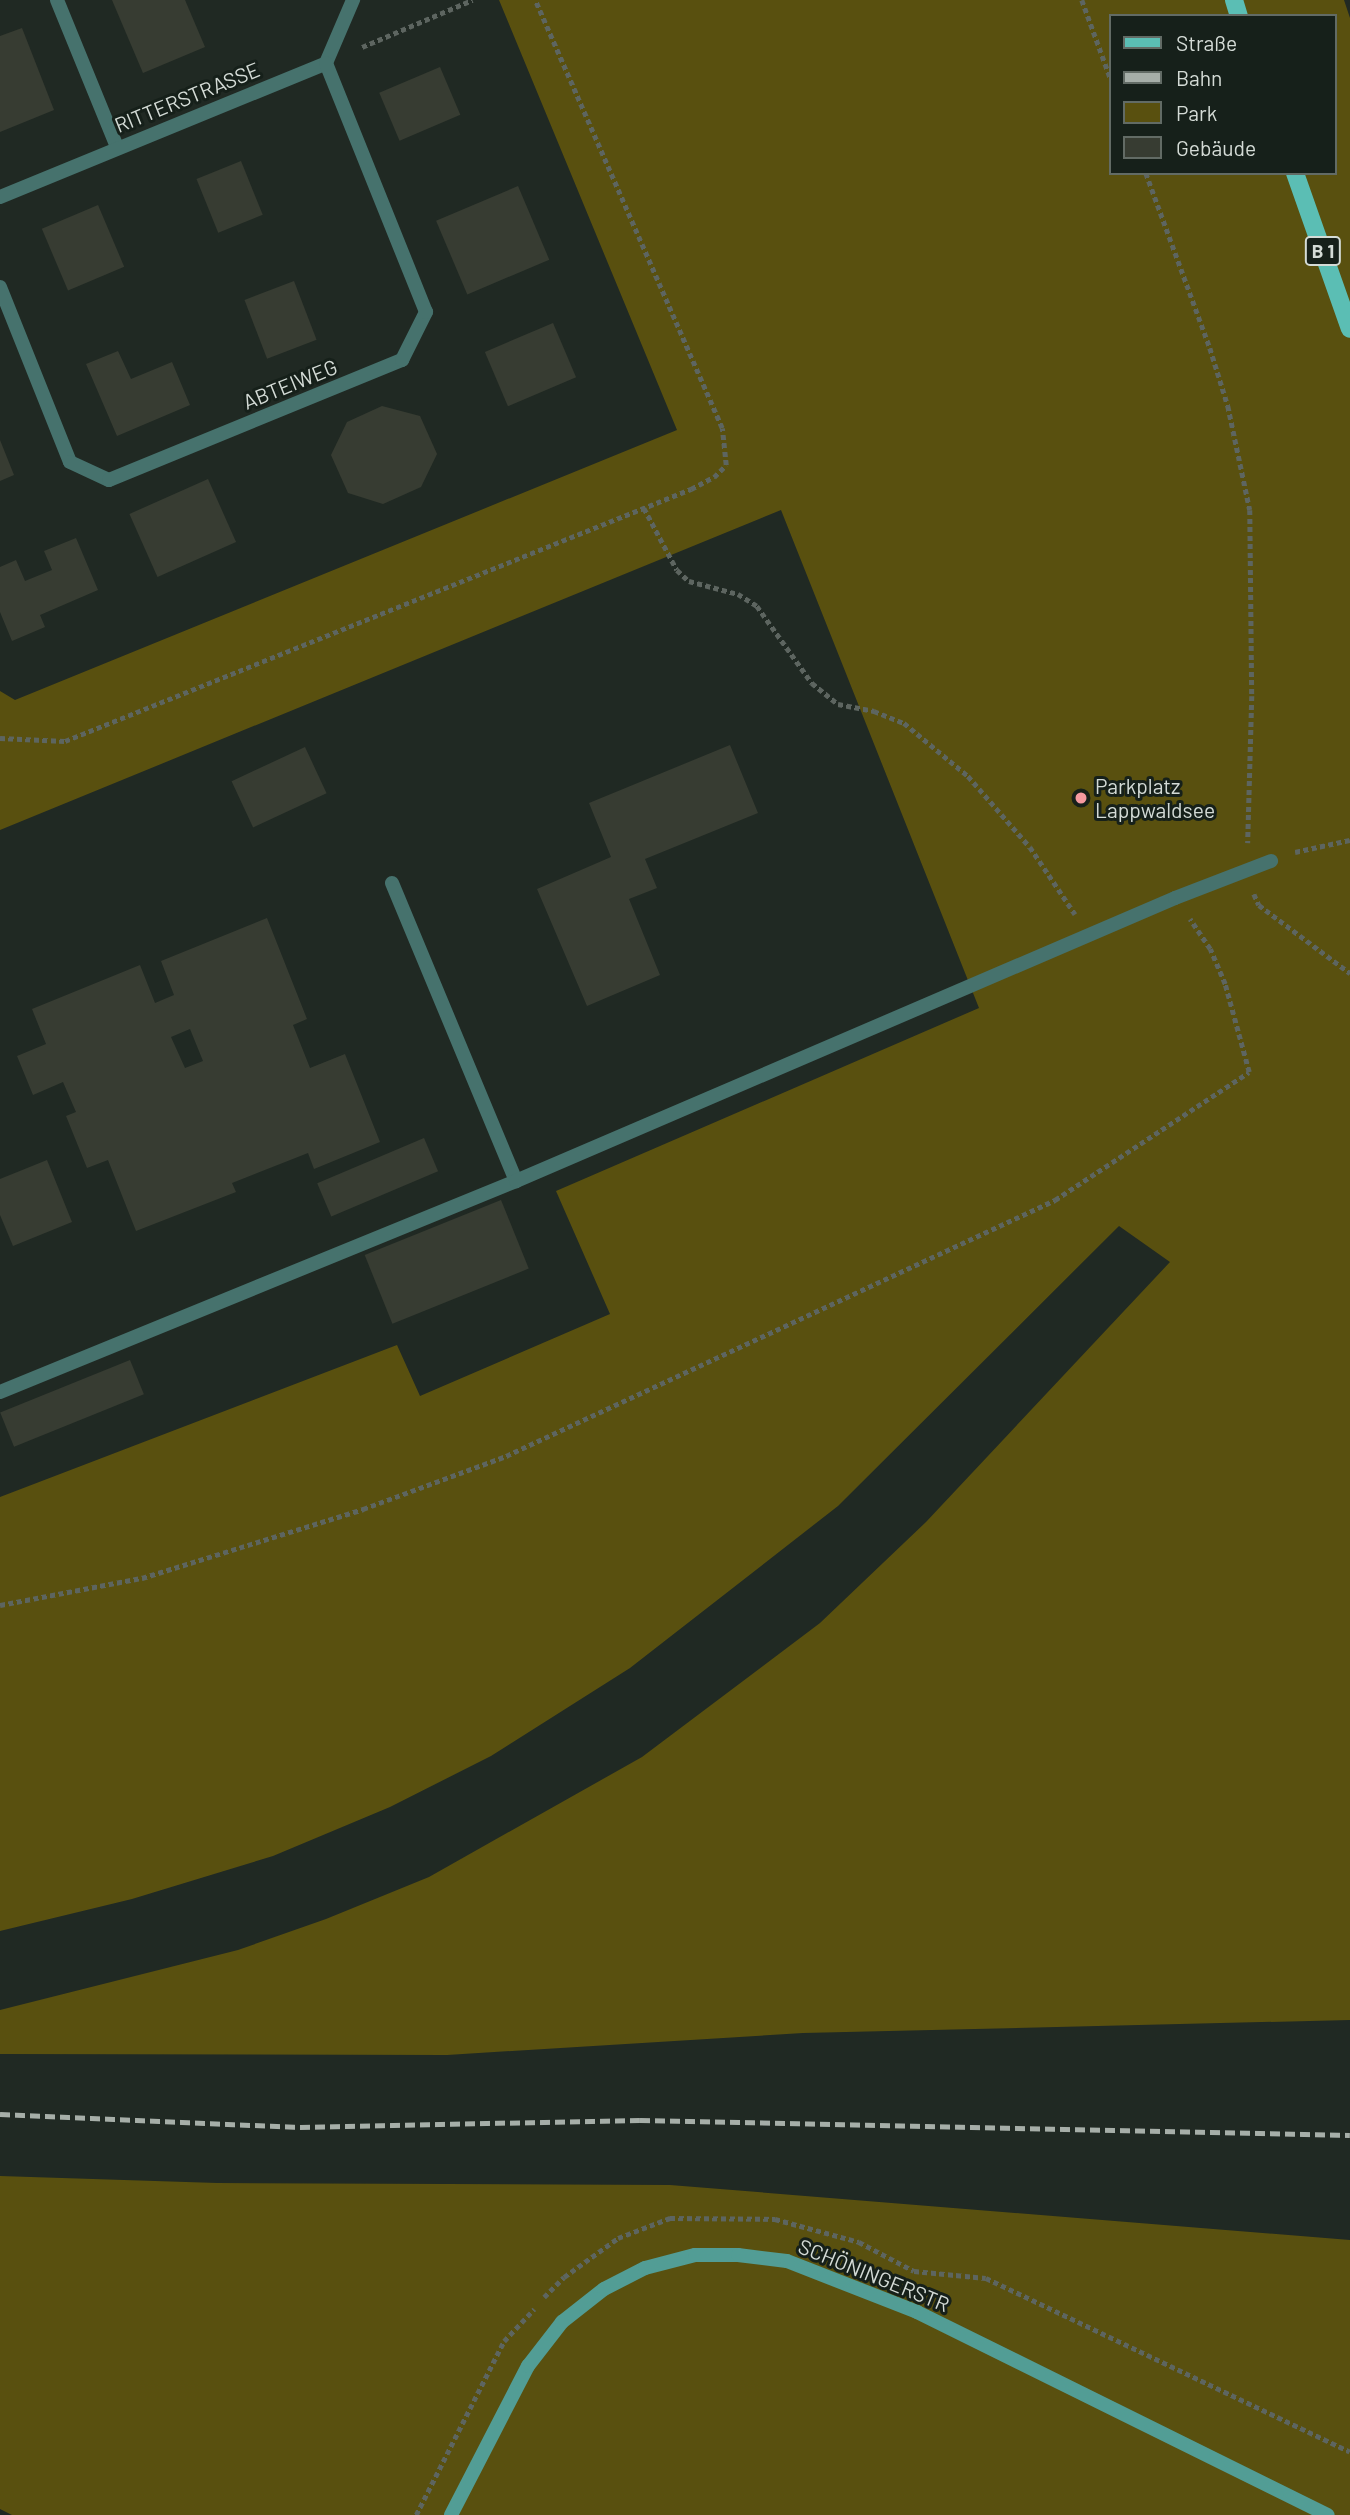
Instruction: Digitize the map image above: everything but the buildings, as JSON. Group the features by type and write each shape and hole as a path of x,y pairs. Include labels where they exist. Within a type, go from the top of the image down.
{"main road":[{"name":"B 1","path":"1296,175 1350,328"},
{"name":"SCHÖNINGERSTR","path":"451,2515 528,2366 562,2322 604,2289 645,2267 695,2255 787,2261 917,2312 1327,2515"}],"street":[{"path":"57,0 117,147"},
{"path":"326,62 353,0"},
{"name":"RITTERSTRASSE","path":"0,197 326,62"},
{"name":"ABTEIWEG","path":"0,287 70,462 110,480 402,360 426,312 326,62"},
{"path":"0,1392 516,1181 1175,898 1271,861"},
{"path":"392,883 516,1181"}],"path":[{"path":"326,62 472,0"},
{"path":"0,738 65,741 644,508 714,477 726,465 726,447 712,405 535,0"},
{"path":"1082,0 1108,72"},
{"path":"1147,175 1225,394 1250,510 1250,826 1244,871 1259,905 1350,973"},
{"path":"644,508 677,570 689,581 737,594 757,606 812,683 838,704 874,711 904,723 968,776 1030,847 1089,935"},
{"path":"1271,861 1350,840"},
{"path":"0,1605 142,1578 363,1509 506,1456 1055,1200 1249,1072 1210,949 1175,898"},
{"path":"416,2515 504,2341 564,2277 618,2238 670,2218 775,2219 859,2242 914,2271 986,2278 1350,2452"}],"green space":[{"path":"499,0 1344,0 1350,18 1350,2020 803,2033 447,2055 0,2054 0,2010 238,1950 326,1919 429,1877 642,1757 820,1623 926,1522 1170,1262 1119,1226 838,1506 630,1668 491,1756 390,1807 273,1856 132,1899 0,1931 0,1497 397,1345 420,1396 610,1314 556,1191 979,1008 781,510 0,830 0,691 15,700 677,430"},
{"path":"0,2176 217,2183 670,2185 1350,2240 1350,2515 12,2515 0,2509"}],"railway":[{"path":"0,2114 300,2127 640,2120 1350,2135"}],"place":[{"name":"Parkplatz Lappwaldsee","path":"1081,798"}]}
